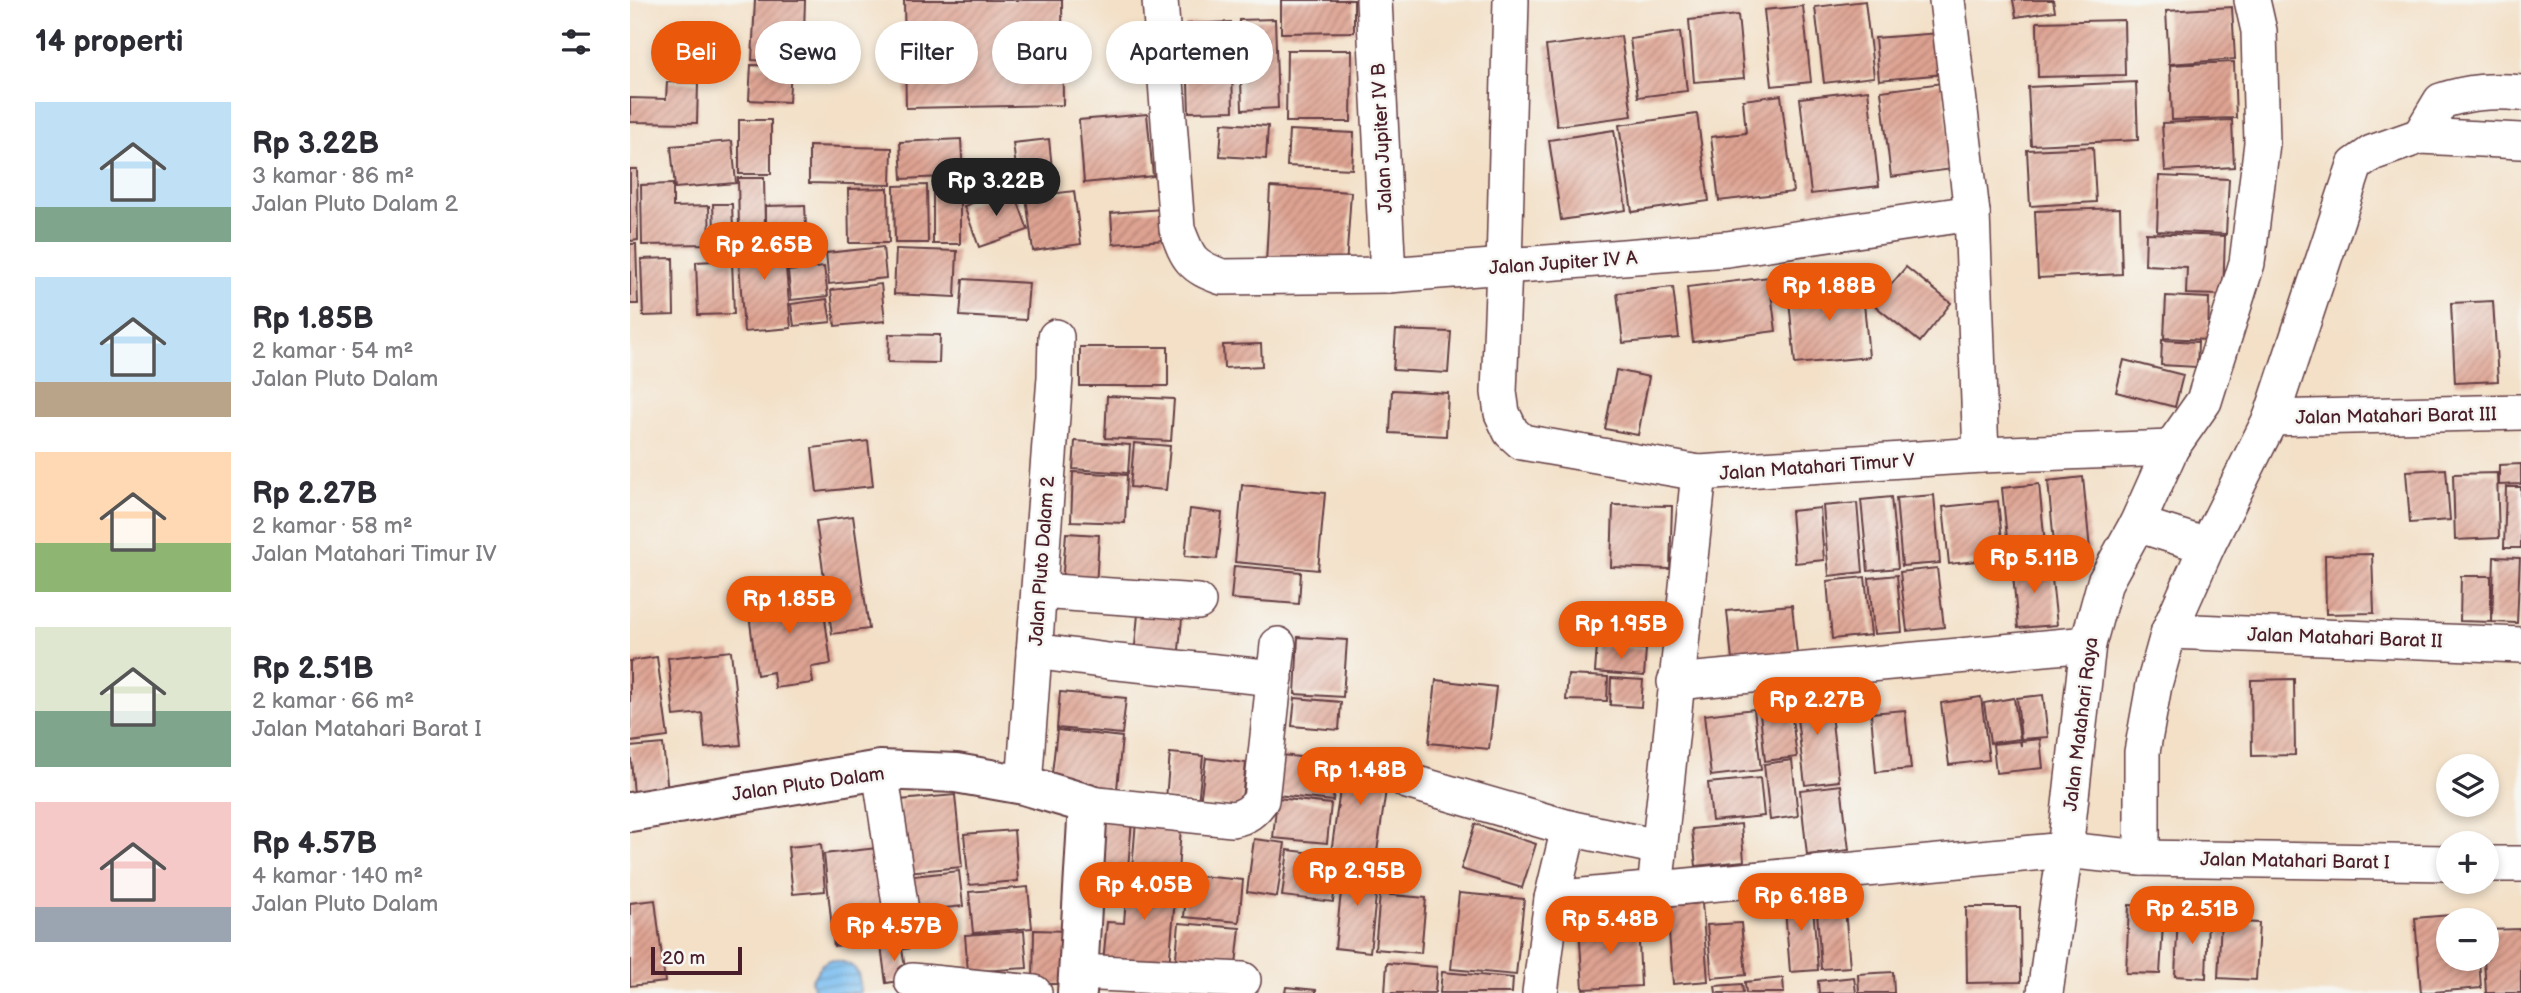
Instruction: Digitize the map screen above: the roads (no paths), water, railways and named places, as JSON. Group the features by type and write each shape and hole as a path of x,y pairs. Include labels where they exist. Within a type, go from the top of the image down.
{"street":[{"name":"Jalan Jupiter IV A","path":"1160,0 1177,229 1185,251 1200,269 1222,277 1388,275 1727,249 1972,213"},
{"name":"Jalan Jupiter IV B","path":"1374,0 1388,275"},
{"name":"Jalan Matahari Timur V","path":"1511,0 1499,392 1502,413 1511,432 1522,442 1699,473 1981,455 2171,448"},
{"path":"1947,0 1972,213 1981,455"},
{"name":"Jalan Matahari Raya","path":"2045,993 2066,850 2088,643 2105,582 2137,524 2171,448 2204,401 2247,263 2262,143 2259,31 2252,0"},
{"path":"2420,136 2441,101 2467,93 2521,93"},
{"path":"1552,900 2066,850 2141,858 2142,752 2154,685 2169,631 2207,546 2271,418 2355,164 2372,153 2420,136 2521,141"},
{"name":"Jalan Pluto Dalam 2","path":"1024,785 1056,337"},
{"name":"Jalan Matahari Barat III","path":"2271,418 2521,412"},
{"path":"1655,890 1699,473"},
{"path":"2137,524 2207,546"},
{"path":"1039,591 1198,602"},
{"name":"Jalan Matahari Barat II","path":"2169,631 2521,645"},
{"path":"1675,682 2088,643"},
{"path":"1034,651 1108,661 1276,662 1261,800 1254,810 1244,817 1232,820 1088,804 1078,982 1242,980"},
{"path":"880,770 904,931"},
{"name":"Jalan Pluto Dalam","path":"630,812 880,770 956,773 1024,785 1088,804"},
{"path":"1408,781 1569,828 1658,847"},
{"path":"1539,993 1552,900 1569,828"},
{"name":"Jalan Matahari Barat I","path":"2141,858 2436,863"},
{"path":"2499,864 2521,864"},
{"path":"912,981 1034,993"}],"water":[{"path":"830,960 845,962 854,968 859,978 860,993 815,993 811,981 822,964"}]}
